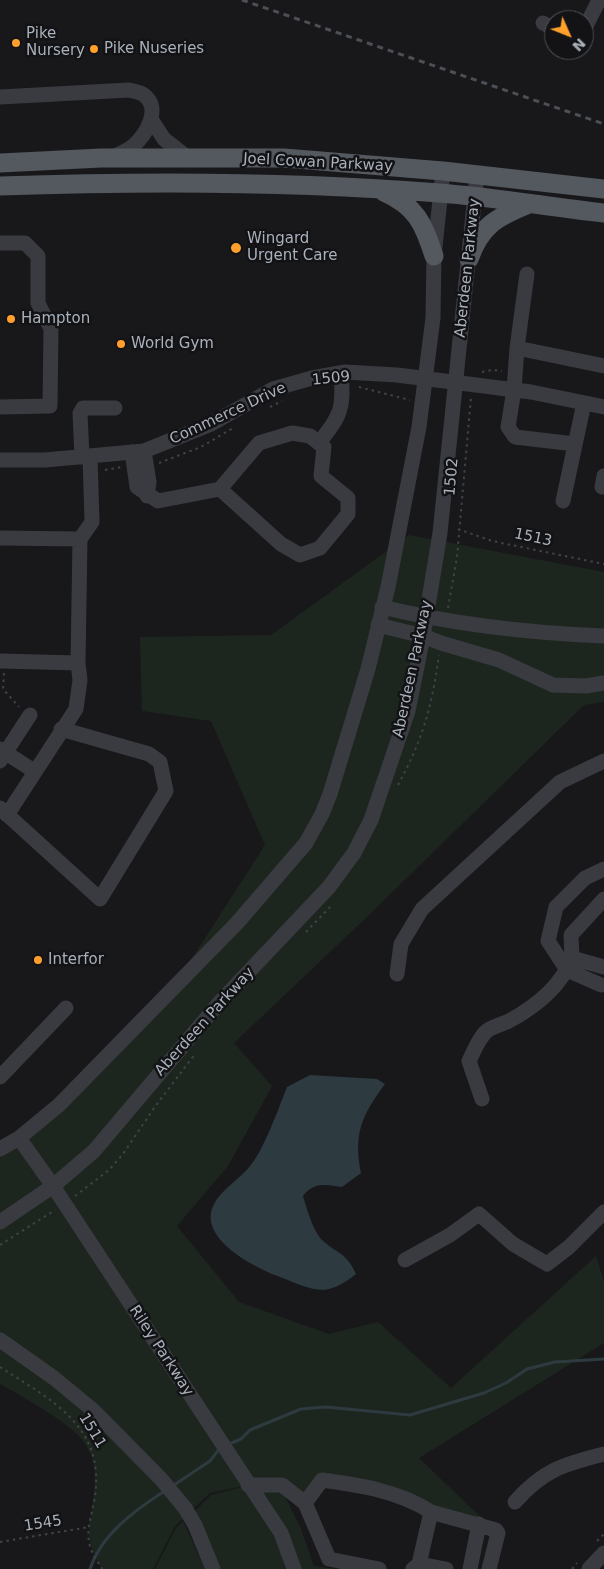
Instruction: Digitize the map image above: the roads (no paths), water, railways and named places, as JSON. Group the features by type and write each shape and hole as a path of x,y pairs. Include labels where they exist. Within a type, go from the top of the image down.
{"main road":[{"name":"Joel Cowan Parkway","path":"0,163 111,158 284,158 443,171 604,189"},
{"name":"Joel Cowan Parkway","path":"0,186 101,182 319,186 440,193 604,213"},
{"path":"379,189 398,198 414,211 426,231 434,256"},
{"path":"469,259 475,241 484,229 501,217 530,204"}],"street":[{"path":"0,97 128,90 143,95 151,104 151,119 144,136 131,148 111,158"},
{"path":"151,119 164,139 188,158"},
{"name":"Aberdeen Parkway","path":"0,1149 19,1138 59,1105 237,923 306,843 330,794 366,678 419,427 433,318 434,256 443,171"},
{"name":"Aberdeen Parkway","path":"0,1222 53,1186 94,1151 220,1002 266,955 343,870 371,820 408,711 440,533 453,409 464,385 469,259 477,175"},
{"path":"0,243 25,243 38,256 38,303 50,329 52,349 50,406 0,407"},
{"path":"527,274 508,427 515,437 575,444"},
{"path":"517,348 604,366"},
{"name":"Commerce Drive","path":"0,460 45,460 86,456 138,459 211,424 273,389 312,378 342,379 397,376 514,390 604,407"},
{"path":"319,443 338,418 343,404 342,379"},
{"path":"563,501 584,403"},
{"path":"62,729 149,754 160,762 166,791 100,899 4,811 62,729 70,721 76,709 80,680 78,663 80,539 92,522 90,471 80,413 83,408 115,408"},
{"path":"138,459 136,487 147,496 158,501 220,489 259,443 292,433 310,436 324,447 321,476 348,498 348,514 320,548 300,555 281,544 220,489"},
{"path":"604,476 602,487 604,487"},
{"path":"0,538 80,539"},
{"path":"382,607 426,618 486,627 604,636"},
{"path":"378,625 423,636 441,644 499,660 554,685 586,686 604,683"},
{"path":"2,661 78,663"},
{"path":"30,715 2,754 34,771"},
{"path":"397,974 402,944 422,909 560,782 604,760"},
{"path":"601,985 569,964 548,940 556,907 585,878 604,869"},
{"path":"482,1100 470,1060 477,1045 487,1030 529,1010 546,995 569,964 571,935 604,899"},
{"path":"569,964 604,967"},
{"path":"0,1077 66,1008"},
{"name":"Riley Parkway","path":"19,1138 53,1186 281,1533 294,1569"},
{"path":"405,1260 450,1235 479,1214 514,1244 547,1264 569,1247 604,1212"},
{"path":"0,1340 54,1378 94,1411 161,1479 195,1525 213,1569"},
{"path":"515,1502 545,1473 568,1464 604,1455"},
{"path":"305,1503 322,1480 355,1484 414,1500 431,1512 491,1527 498,1533 489,1569"},
{"path":"248,1485 282,1485 305,1503 329,1559 379,1569"},
{"path":"431,1512 416,1567 446,1569"},
{"path":"470,1569 479,1524"},
{"path":"589,1569 604,1553"}],"waterway":[{"path":"229,1444 241,1439 250,1430 301,1409 326,1407 410,1415 484,1393 506,1383 527,1369 555,1362 604,1359"},
{"path":"174,1485 210,1461 220,1448"},
{"path":"90,1569 102,1545 110,1535 141,1507 163,1492"}],"railway":[{"path":"242,0 604,124"}],"place":[{"name":"Pike Nursery","path":"16,43"},
{"name":"Pike Nuseries","path":"94,49"},
{"name":"Wingard Urgent Care","path":"236,248"},
{"name":"Hampton","path":"11,319"},
{"name":"World Gym","path":"121,344"},
{"name":"Interfor","path":"38,960"}]}
